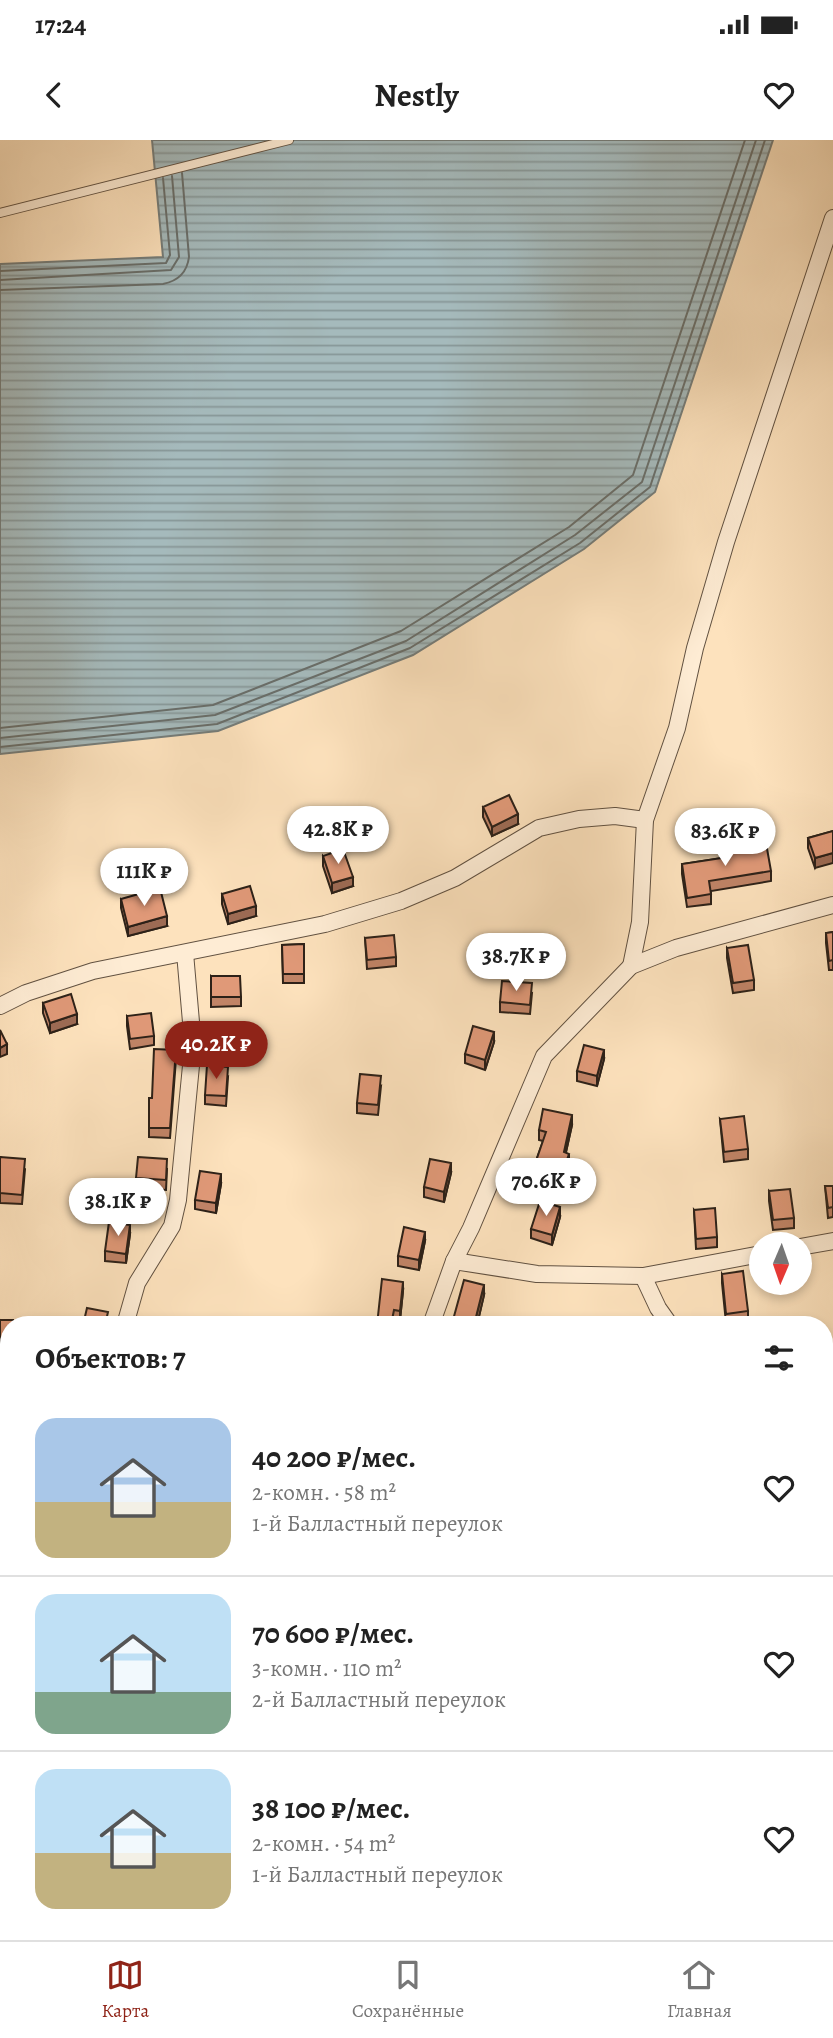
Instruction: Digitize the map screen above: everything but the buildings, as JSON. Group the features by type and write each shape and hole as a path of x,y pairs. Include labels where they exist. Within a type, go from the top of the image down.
{"street":[{"path":"631,966 640,922 645,820 677,728 695,648 726,542 833,218"},
{"path":"0,1006 26,993 93,971 325,924 401,901 455,878 539,828 579,819 615,816 645,820"},
{"path":"434,1316 454,1262 544,1056 631,966 676,948 833,905"},
{"path":"127,1316 137,1283 172,1226 178,1200 193,1045 185,953"},
{"path":"812,1245 833,1241"},
{"path":"454,1262 537,1274 643,1276 749,1256"},
{"path":"643,1276 664,1316"}],"lane":[{"path":"0,213 289,140"}],"water":[{"path":"152,140 773,140 655,492 584,549 413,655 218,731 0,754 0,264 163,257"}]}
